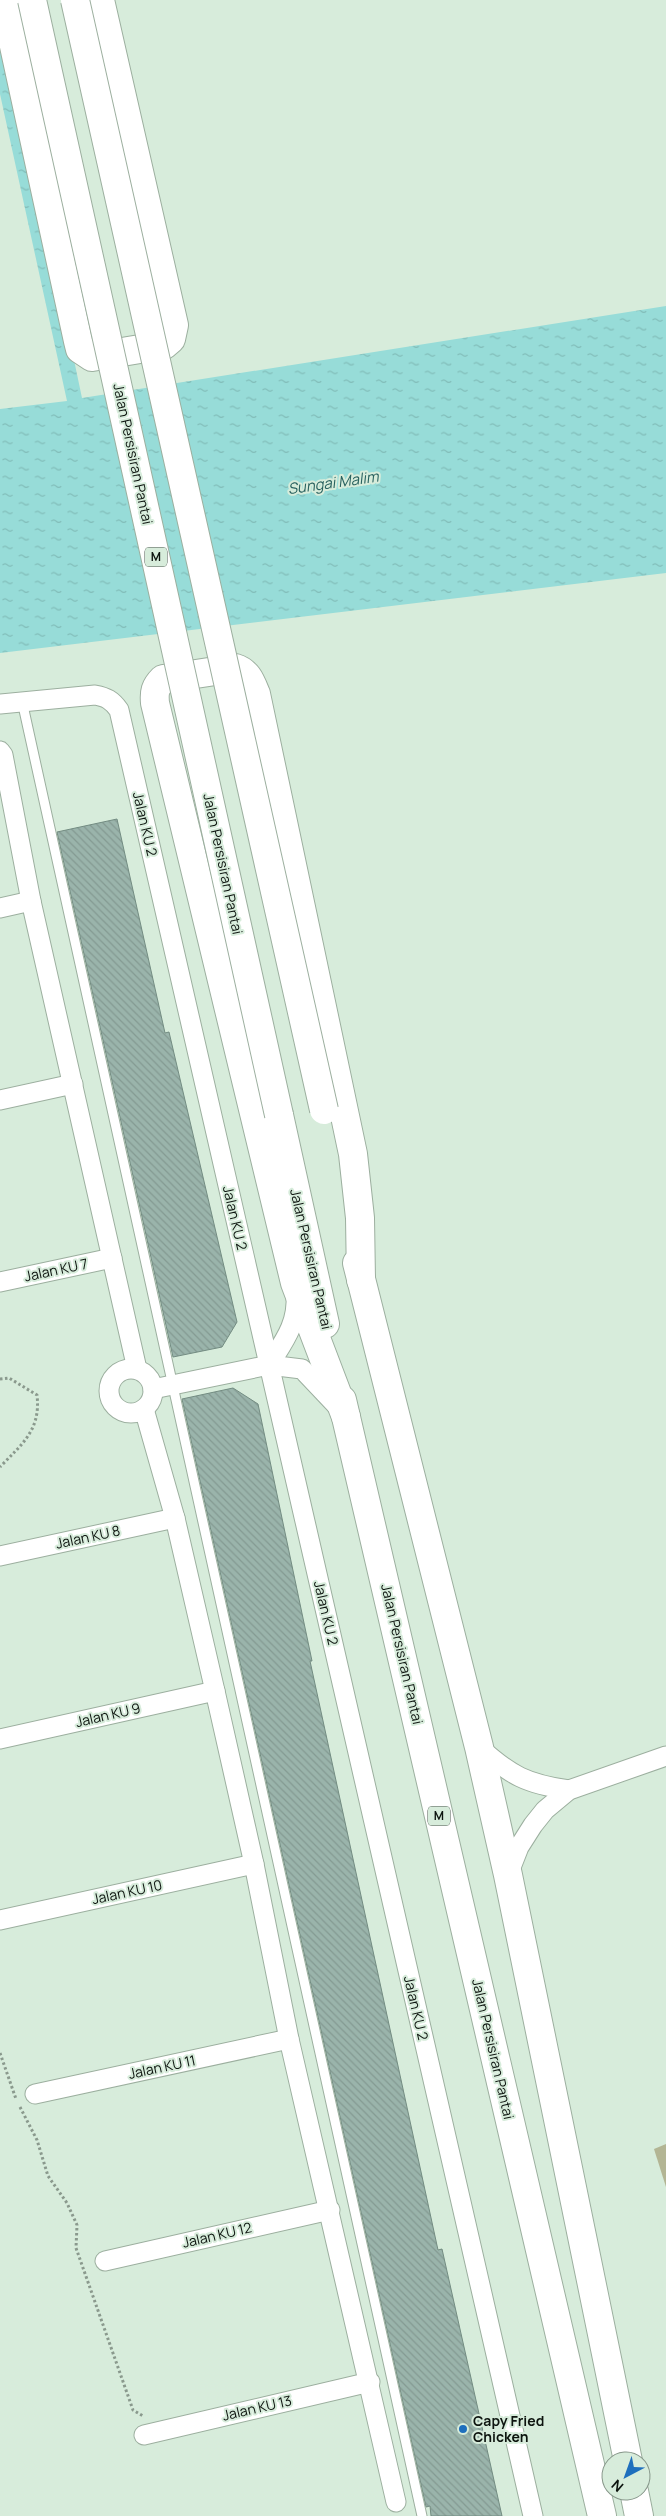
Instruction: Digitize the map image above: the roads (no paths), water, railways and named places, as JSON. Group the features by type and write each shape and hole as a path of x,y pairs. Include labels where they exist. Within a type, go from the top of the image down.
{"main road":[{"path":"4,0 78,341 80,349 92,357 164,345 170,339 174,325 100,0"},
{"name":"Jalan Persisiran Pantai","path":"32,0 346,1417 602,2516"},
{"path":"75,0 361,1280 479,1747 508,1875 626,2451"},
{"path":"346,1417 295,1283 155,703 156,686 163,679 235,668 244,670 256,694 351,1144 360,1218 361,1280"},
{"path":"636,2501 639,2516"}],"street":[{"name":"Jalan KU 2","path":"22,700 105,696 119,710 533,2516"},
{"path":"0,704 22,700"},
{"path":"0,751 3,755 31,901 136,1369"},
{"path":"0,908 31,901"},
{"path":"0,1100 72,1084"},
{"name":"Jalan KU 7","path":"0,1282 112,1258"},
{"path":"269,1365 291,1329 297,1310 295,1283"},
{"path":"153,1389 269,1365 302,1369 346,1417"},
{"path":"129,1368 136,1369 148,1376 153,1389 151,1400 144,1409 137,1413 122,1412 111,1402 108,1395 108,1387 115,1374 129,1368"},
{"path":"144,1409 175,1518 215,1691 254,1864 289,2039 370,2382 396,2502"},
{"name":"Jalan KU 8","path":"0,1556 175,1518"},
{"name":"Jalan KU 9","path":"0,1739 215,1691"},
{"path":"479,1747 499,1765 518,1777 539,1786 569,1790"},
{"path":"508,1875 519,1847 533,1825 545,1810 569,1790 666,1756"},
{"name":"Jalan KU 10","path":"0,1920 254,1864"},
{"name":"Jalan KU 11","path":"35,2094 289,2039"},
{"name":"Jalan KU 12","path":"105,2261 330,2210"},
{"name":"Jalan KU 13","path":"144,2435 370,2382"}],"lane":[{"path":"22,700 422,2516"}],"water":[{"name":"Sungai Malim","path":"0,8 82,398 666,306 666,573 0,653 0,409 67,401 0,94"}],"place":[{"name":"Capy Fried Chicken","path":"463,2429"}]}
